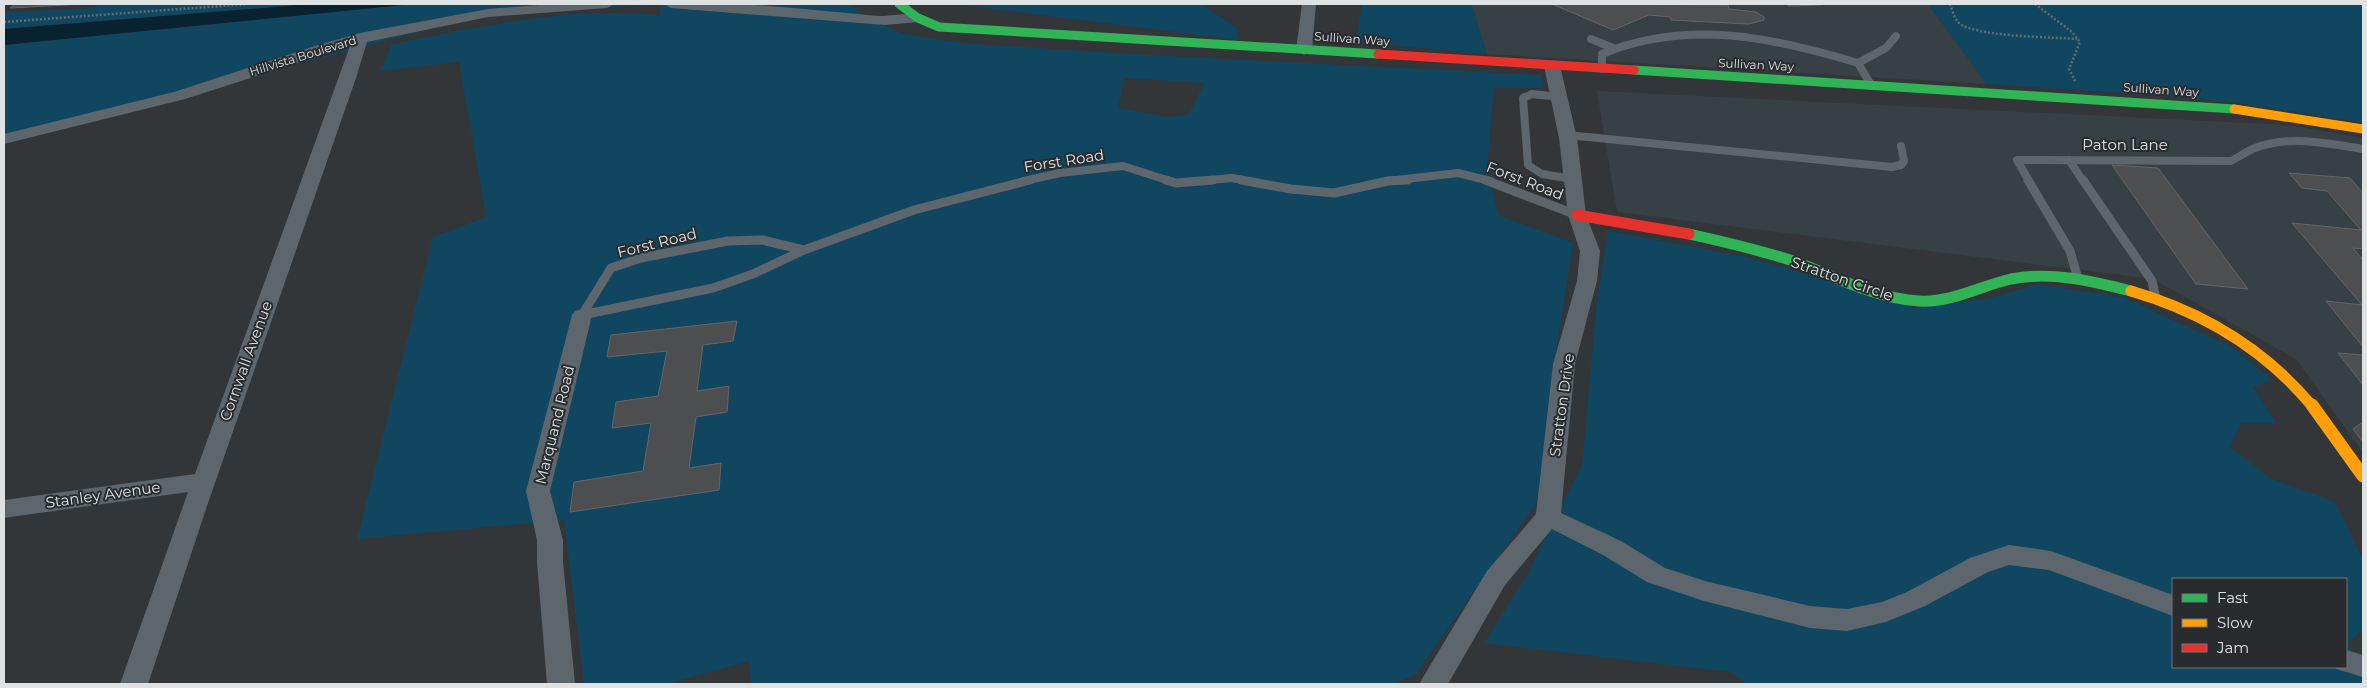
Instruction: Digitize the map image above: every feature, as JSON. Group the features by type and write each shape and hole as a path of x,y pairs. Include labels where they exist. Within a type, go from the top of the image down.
{"main road":[{"name":"Sullivan Way","path":"899,4 918,9 1037,22 1147,39"},
{"name":"Sullivan Way","path":"918,9 939,27 2248,110 2363,129"},
{"name":"Stratton Circle","path":"1577,215 1739,245 1781,257 1875,292 1925,303 1944,301 1994,283 2027,277 2078,279 2119,286 2156,299 2219,328 2248,345 2282,372 2306,398 2363,476"}],"street":[{"name":"Hillvista Boulevard","path":"4,138 179,96 320,49 360,38 470,16 550,7 607,4"},
{"path":"671,4 885,21 918,9"},
{"path":"1304,50 1308,4"},
{"name":"Cornwall Avenue","path":"134,684 203,482 348,78 360,38"},
{"name":"Stratton Drive","path":"1548,517 1564,364 1587,281 1590,251 1577,215 1567,135 1552,66"},
{"name":"Marquand Road","path":"560,684 550,540 538,491 582,316"},
{"name":"Stanley Avenue","path":"4,509 203,482"},
{"path":"1433,684 1496,578 1548,517 1612,548 1656,575 1704,591 1810,617 1847,620 1886,612 1916,599 1979,565 2009,554 2050,561 2172,606"},
{"path":"2347,661 2363,666"}],"lane":[{"path":"1602,69 1602,54 1613,48 1657,38 1725,36 1792,44 1858,63 1871,85"},
{"path":"1858,63 1886,48 1896,36"},
{"path":"1591,39 1613,48"},
{"path":"1559,96 1532,94 1523,98 1528,165 1542,174 1573,180"},
{"path":"1567,135 1892,167 1899,166 1905,162 1906,158 1901,146"},
{"name":"Paton Lane","path":"2078,279 2070,251 2016,160 2231,161 2255,147 2288,141 2326,143 2363,149"},
{"path":"2069,160 2152,281 2156,299"},
{"name":"Forst Road","path":"582,316 611,268 641,258 728,241 762,240 804,250 914,210 993,188 1060,173 1123,166 1176,183 1232,178 1291,189 1334,193 1388,181 1420,180 1458,173 1494,182 1577,215"},
{"path":"582,316 604,308 700,292 731,283 777,264 804,250"}],"path":[{"path":"4,22 248,4"},
{"path":"1950,4 1958,22 1977,31 2078,39"},
{"path":"2035,4 2078,39 2080,47 2070,62 2074,81 2082,84"}],"shaded area":[{"path":"100,4 311,4 4,29 4,12 94,8"},
{"path":"311,4 413,4 4,45 4,29"},
{"path":"413,4 660,4 474,17 4,142 4,45"},
{"path":"661,4 850,4 862,14 900,33 962,43 1130,54 1541,75 1543,88 1494,88 1487,168 1498,215 1573,243 1555,360 1537,502 1415,675 1393,684 751,684 749,661 667,684 584,684 564,520 357,539 433,237 486,217 459,62 380,71 392,44 456,31 559,15 627,13 659,16","holes":["1124,78 1204,83 1204,84 1189,114 1167,117 1118,108","736,321 733,341 703,345 697,391 729,386 727,412 696,417 689,468 720,464 570,512 574,482 643,471 651,423 612,428 616,402 658,396 667,351 608,357 611,335"]},
{"path":"956,4 1201,4 1236,27 1238,40"},
{"path":"1362,4 1471,4 1487,54 1356,42"},
{"path":"1471,4 1928,4 1987,84 1487,54"},
{"path":"1928,4 2363,4 2363,123 2246,104 2183,97 1987,84"},
{"path":"1597,91 2289,125 2363,138 2363,453 2296,359 2153,279 1617,212"},
{"path":"1608,231 1747,257 1915,308 1990,298 2037,284 2125,298 2233,348 2272,380 2253,387 2276,423 2241,423 2230,447 2271,479 2335,502 2363,560 2363,629 2348,643 2363,672 2363,684 1748,684 1730,672 1484,643 1527,575 1582,465 1597,300"}],"building":[{"path":"15,4 83,4 10,8"},
{"path":"1552,4 1728,5 1729,9 1756,12 1764,17 1764,20 1749,24 1671,20 1670,17 1649,15 1613,30"},
{"path":"1786,4 1820,4 1821,5 1789,6"},
{"path":"2112,165 2158,168 2248,289 2196,284"},
{"path":"2289,173 2350,178 2363,193 2363,249 2353,248 2363,260 2363,347 2326,301 2362,305 2292,223 2361,230 2327,191 2302,188"},
{"path":"737,321 733,341 703,345 697,391 729,386 727,412 696,417 689,468 721,463 719,490 570,512 574,482 643,471 651,423 612,428 616,402 658,396 667,351 607,357 611,335"},
{"path":"2338,353 2363,355 2363,385"},
{"path":"2363,422 2363,442 2353,429"}],"traffic: fast":[{"path":"899,4 918,18 939,27 1378,54"},
{"path":"1634,70 2234,109"},
{"path":"1689,234 1769,254 1856,286 1902,299 1918,301 1942,300 2011,279 2041,276 2071,278 2131,291"}],"traffic: slow":[{"path":"2234,109 2363,129"},
{"path":"2131,291 2156,298 2204,319 2249,346 2270,362 2290,380 2315,408 2363,476"}],"traffic: jam":[{"path":"1378,54 1634,70"},
{"path":"1577,215 1689,234"}]}
